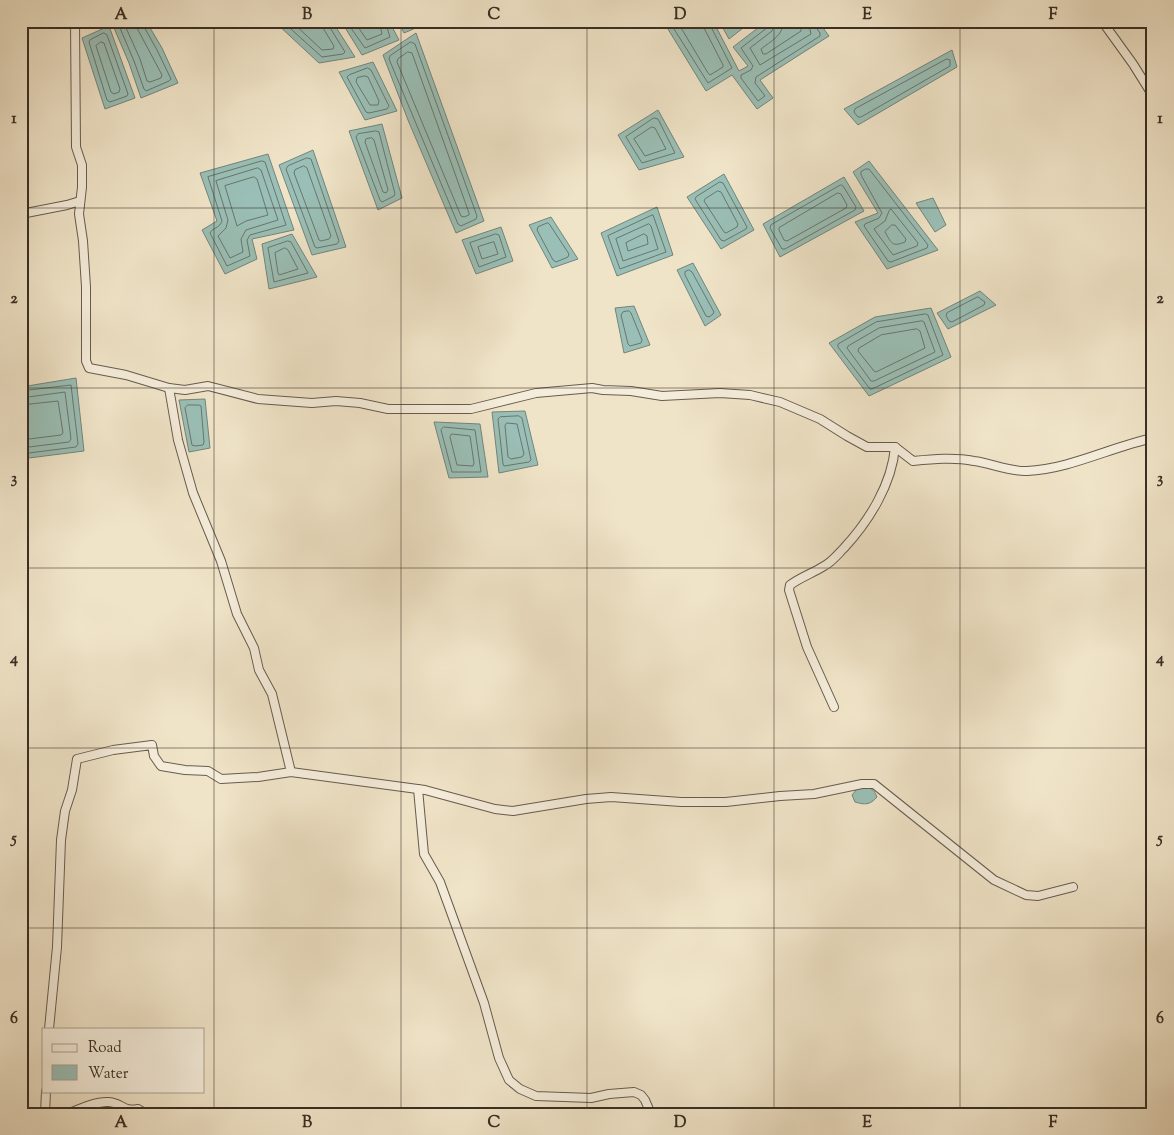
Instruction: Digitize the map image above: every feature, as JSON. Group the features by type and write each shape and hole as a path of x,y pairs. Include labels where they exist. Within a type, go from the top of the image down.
{"street":[{"path":"75,21 76,147 82,165 79,214 86,287 86,361 89,368 126,375 169,388 185,390 208,386 258,399 312,403 336,401 360,403 388,410 408,408 432,410 471,409 536,393 592,388 631,390 662,396 730,393 750,395 780,402 820,419 867,447 895,447 913,461 973,460 1024,472 1043,470 1083,459 1132,442 1153,438"},
{"path":"1102,21 1153,96"},
{"path":"21,214 67,205 80,200"},
{"path":"169,388 178,440 193,493 221,561 237,614 254,648 259,670 272,694 291,772"},
{"path":"834,707 800,626 789,590 790,584 824,566 834,558 862,527 876,506 892,467 895,447"},
{"path":"50,1028 57,947 61,840 64,811 72,790 77,759 93,754 152,745 154,756 161,766 208,771 221,779 258,777 291,772 418,789 513,812 586,799 611,797 690,803 726,802 814,794 862,784 874,784 994,880 1026,895 1038,896 1073,887"},
{"path":"418,789 424,854 440,882 484,1003 499,1058 509,1080 520,1089 536,1096 591,1098 634,1092 641,1095 645,1100 650,1114"},
{"path":"45,1114 46,1092"},
{"path":"67,1114 94,1104 109,1102 129,1111 138,1109 146,1114"}],"water":[{"path":"111,21 146,21 162,48 178,83 141,98 129,63"},
{"path":"279,21 332,21 355,57 319,63 276,23"},
{"path":"341,21 389,21 399,40 362,55"},
{"path":"398,21 432,21 404,33"},
{"path":"663,21 713,21 739,71 748,66 733,47 767,21 818,21 829,36 760,80 773,98 757,109 732,75 706,91"},
{"path":"719,21 752,21 729,39"},
{"path":"109,26 135,98 105,109 82,38"},
{"path":"416,33 484,221 456,233 408,120 383,55"},
{"path":"952,50 957,67 858,125 844,109"},
{"path":"373,62 397,111 365,120 339,72"},
{"path":"658,110 684,157 639,170 618,135"},
{"path":"382,124 402,198 378,210 349,131"},
{"path":"313,150 346,247 312,255 279,165"},
{"path":"268,154 294,230 252,239 257,259 225,274 202,230 217,221 200,173"},
{"path":"869,161 938,250 887,269 855,222 878,213 853,172"},
{"path":"724,174 754,230 721,249 687,197"},
{"path":"844,177 864,211 780,257 763,224"},
{"path":"933,198 946,225 935,232 916,203"},
{"path":"657,207 673,255 617,276 601,233"},
{"path":"551,217 578,259 552,268 529,225"},
{"path":"501,227 513,261 476,274 462,240"},
{"path":"292,234 317,277 269,289 262,244"},
{"path":"693,263 721,315 705,326 677,270"},
{"path":"980,291 996,305 948,329 937,313"},
{"path":"634,306 650,345 624,353 615,308"},
{"path":"931,308 951,357 869,396 829,343 875,317"},
{"path":"76,378 84,451 21,459 21,387"},
{"path":"205,399 210,448 189,452 179,400"},
{"path":"525,411 538,465 499,473 492,412"},
{"path":"434,422 480,424 488,477 449,478"},
{"path":"864,787 872,790 877,797 867,804 855,802 852,795 857,789"}]}
